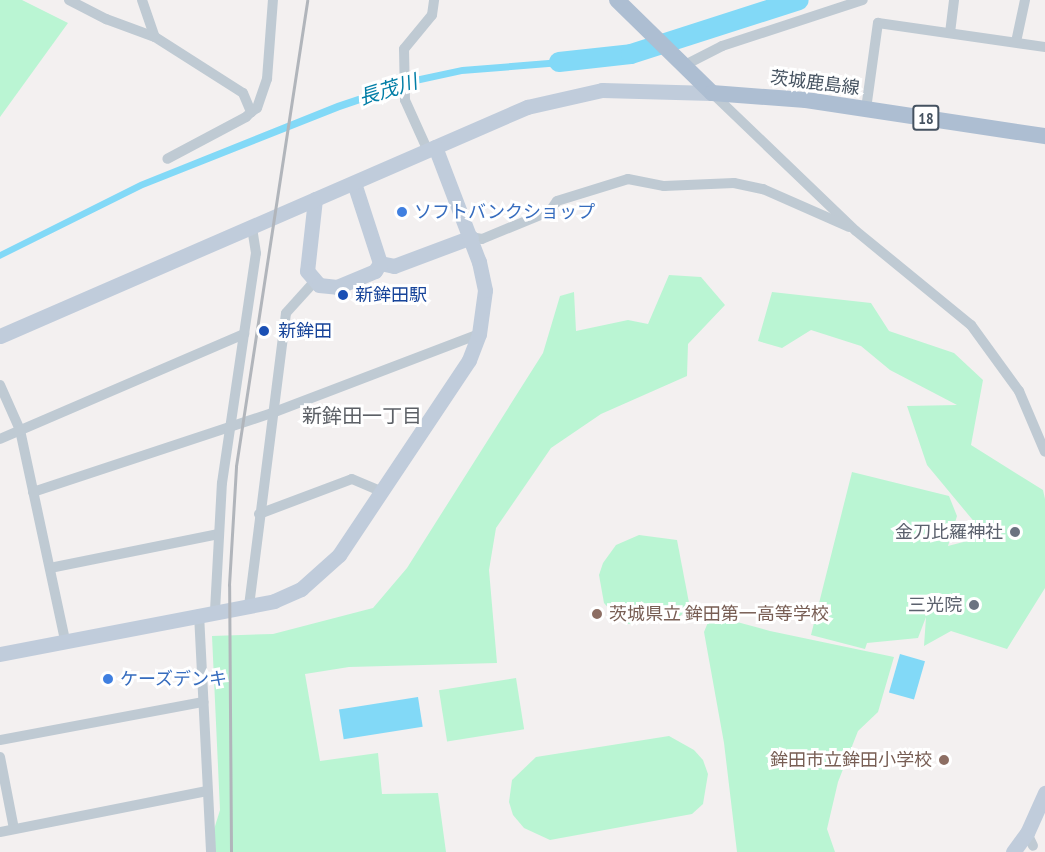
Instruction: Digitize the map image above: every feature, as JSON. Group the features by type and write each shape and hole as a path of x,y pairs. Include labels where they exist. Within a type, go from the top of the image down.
{"main road":[{"path":"616,0 712,93"},
{"name":"茨城鹿島線","path":"712,93 769,96 1045,136"}],"street":[{"path":"69,0 106,19 156,37 237,87 251,112"},
{"path":"142,0 156,37"},
{"path":"167,159 257,108 267,79 273,0"},
{"path":"0,654 287,597 321,573 348,544 469,360 479,334 485,290 471,237 405,93 404,48 432,15 434,0"},
{"path":"680,63 722,46 863,0"},
{"path":"950,33 954,0"},
{"path":"1016,42 1025,0"},
{"path":"866,109 878,23 1045,47"},
{"path":"0,336 527,107 577,92 633,90 712,93 856,231 971,325 1019,391 1044,447"},
{"path":"380,263 394,266 471,237 482,239 550,211 557,201 628,179 664,186 734,183 763,189 856,231"},
{"path":"354,183 380,263"},
{"path":"315,199 307,271 314,282 337,287 375,271 380,263"},
{"path":"215,611 219,534 231,424 256,253 252,227"},
{"path":"249,606 286,313 314,282"},
{"path":"0,439 244,334"},
{"path":"33,492 272,412 479,334"},
{"path":"0,385 20,430 65,640"},
{"path":"259,514 352,478 382,492"},
{"path":"50,568 219,534"},
{"path":"199,614 211,852"},
{"path":"0,740 203,702"},
{"path":"0,757 14,829"},
{"path":"0,832 207,791"},
{"path":"1013,852 1030,840 1045,793"}],"green space":[{"path":"0,0 22,0 68,23 0,117"},
{"path":"669,275 701,277 725,305 688,344 687,376 601,414 551,448 496,528 489,570 497,663 349,667 305,674 320,761 378,753 382,794 438,793 446,852 207,852 220,810 212,636 273,634 373,608 407,568 543,353 560,296 574,292 576,331 628,320 648,324"},
{"path":"772,292 871,303 889,331 954,353 983,380 971,445 1043,490 1045,499 1045,588 1007,649 951,631 924,646 926,617 918,638 867,643 865,649 811,635 852,472 949,496 957,516 948,546 986,536 927,465 907,406 957,405 890,370 861,346 811,330 782,348 758,341"},
{"path":"639,535 677,540 690,608 680,616 628,624 617,618 604,603 599,575 603,563 616,545"},
{"path":"711,615 770,631 894,657 878,712 858,731 838,782 827,829 835,852 737,852 724,743 704,632"},
{"path":"516,678 524,729 447,742 439,690"},
{"path":"669,736 694,750 703,760 708,774 703,804 692,814 550,840 524,828 513,815 509,802 512,780 536,757"}],"water":[{"path":"586,57 586,64 462,74 416,84 340,110 143,188 0,259 0,252 140,182 337,103 415,77 462,67"},
{"path":"900,654 925,661 914,700 889,692"},
{"path":"418,697 423,727 344,739 339,710"}],"waterway":[{"name":"長茂川","path":"559,62 631,54 799,0"}],"railway":[{"path":"231,852 229,585 236,466 307,0"}],"place":[{"name":"ソフトバンクショップ","path":"402,212"},
{"name":"新鉾田駅","path":"343,295"},
{"name":"新鉾田","path":"264,331"},
{"name":"金刀比羅神社","path":"1015,532"},
{"name":"三光院","path":"974,605"},
{"name":"茨城県立 鉾田第一高等学校","path":"597,614"},
{"name":"ケーズデンキ","path":"108,679"},
{"name":"鉾田市立鉾田小学校","path":"944,760"}],"district":[{"name":"新鉾田一丁目","path":"362,416"}]}
